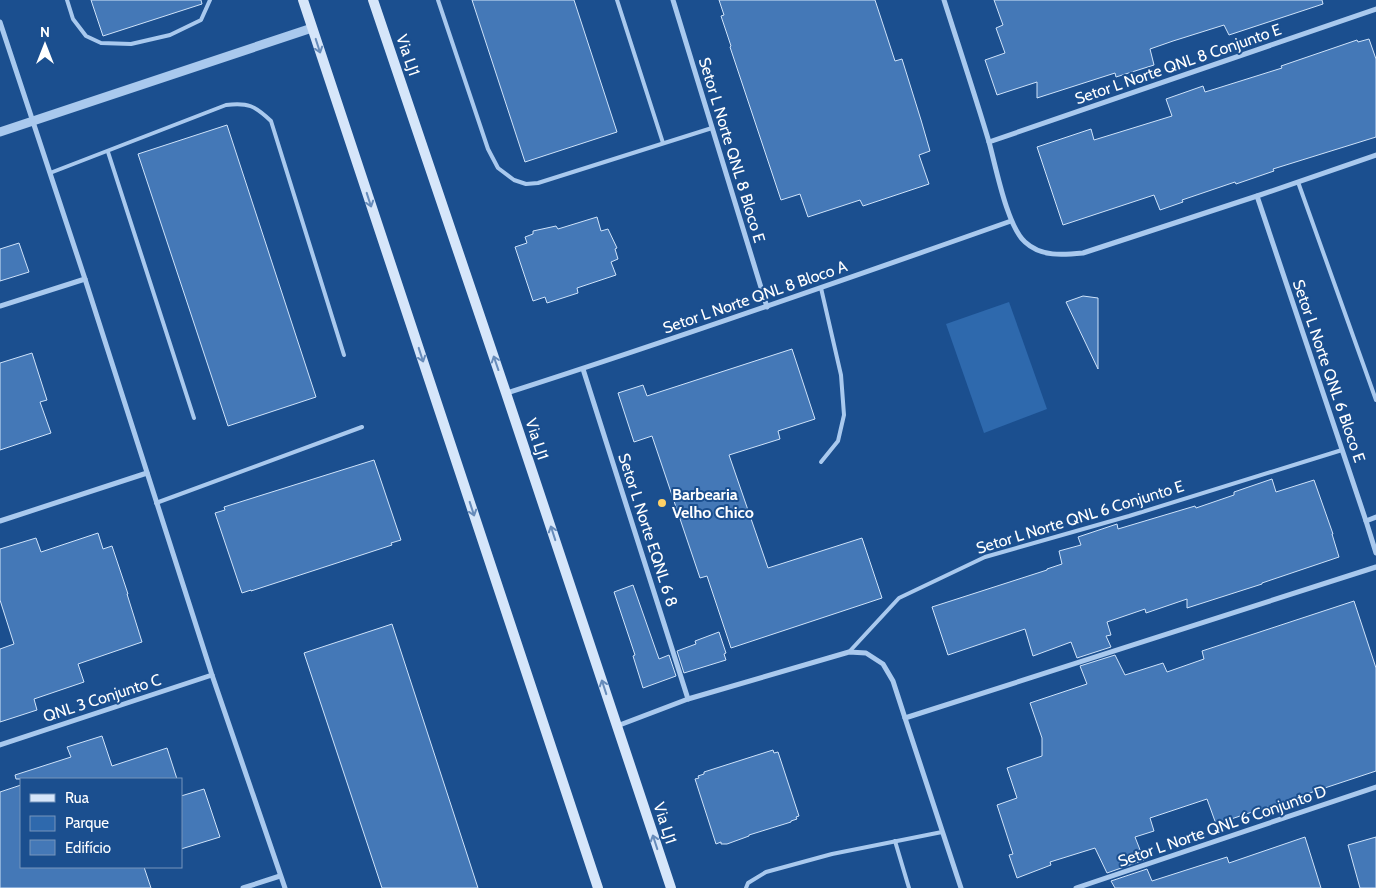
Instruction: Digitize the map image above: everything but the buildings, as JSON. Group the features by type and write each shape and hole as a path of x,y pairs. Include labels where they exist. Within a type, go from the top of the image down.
{"main road":[{"path":"303,0 598,888"},
{"name":"Via LJ1","path":"373,0 671,888"}],"street":[{"name":"Setor L Norte QNL 8 Bloco E","path":"673,0 767,307"},
{"path":"944,0 989,142 1011,221 1025,242 1040,252 1062,256 1083,253 1376,155"},
{"name":"Setor L Norte QNL 8 Conjunto E","path":"989,142 1376,9"},
{"path":"0,22 212,675 284,888"},
{"path":"0,132 312,28"},
{"name":"Setor L Norte QNL 6 Bloco E","path":"1257,196 1376,553"},
{"name":"Setor L Norte QNL 8 Bloco A","path":"506,393 584,369 767,307 1011,221"},
{"path":"0,306 85,279"},
{"name":"Setor L Norte EQNL 6 8","path":"584,369 688,699"},
{"path":"0,521 146,473"},
{"path":"1366,521 1376,517"},
{"path":"905,718 1376,567"},
{"path":"617,726 688,699 849,652 866,654 883,664 894,680 961,888"},
{"name":"QNL 3 Conjunto C","path":"0,745 212,675"},
{"name":"Setor L Norte QNL 6 Conjunto D","path":"1076,888 1376,787"},
{"path":"243,888 280,876"}],"lane":[{"path":"67,0 73,19 86,36 101,43 131,44 170,35 201,20 210,0"},
{"path":"438,0 488,149 498,168 514,180 526,184 538,183 712,128"},
{"path":"617,0 663,143"},
{"path":"50,173 226,105 252,106 262,112 271,121 344,355"},
{"path":"108,152 194,418"},
{"path":"1298,182 1376,400"},
{"path":"821,288 841,375 844,415 838,441 821,462"},
{"path":"156,503 362,427"},
{"name":"Setor L Norte QNL 6 Conjunto E","path":"849,652 899,598 986,557 1129,516 1342,450"},
{"path":"746,888 748,883 766,872 832,854 942,832"},
{"path":"895,841 909,888"}],"green space":[{"path":"1009,302 1047,409 984,433 946,324"}],"place":[{"name":"Barbearia Velho Chico","path":"662,503"}]}
